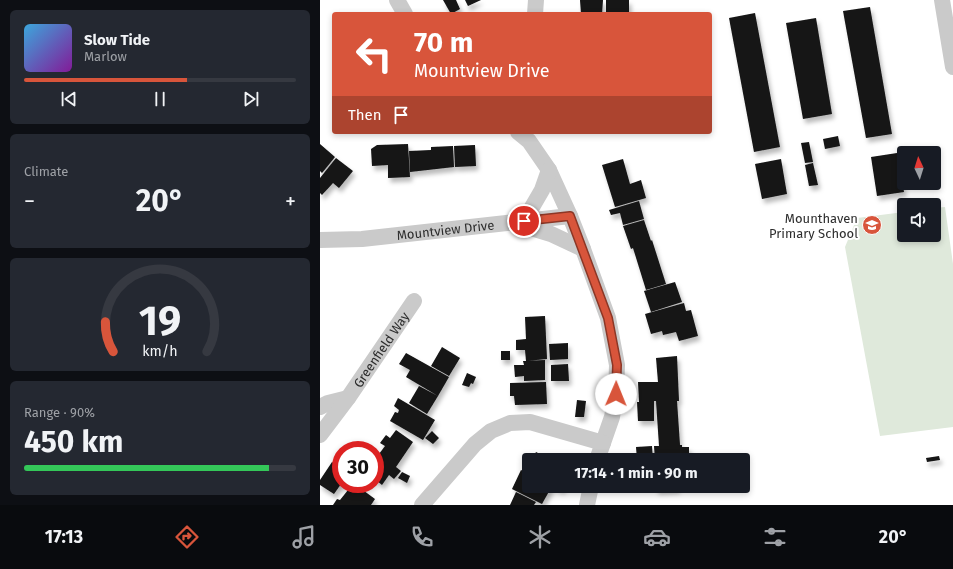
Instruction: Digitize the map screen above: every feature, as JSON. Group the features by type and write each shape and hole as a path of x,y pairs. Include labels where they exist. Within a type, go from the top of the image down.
{"street":[{"path":"397,0 404,12"},
{"path":"942,0 950,36 953,67"},
{"path":"526,135 549,170 570,216 608,318 617,365 616,394 612,417 600,453"},
{"path":"549,170 542,190 519,222 551,234 583,249"},
{"name":"Mountview Drive","path":"320,240 362,239 570,216"},
{"name":"Greenfield Way","path":"320,435 348,398 414,302"},
{"name":"Greenfield Way","path":"320,407 348,398"},
{"path":"422,505 475,444 491,431 510,423 530,422 603,443"},
{"path":"587,505 590,493"}],"green space":[{"path":"941,207 945,207 953,264 953,427 880,436 845,247 857,218 897,213 897,242 941,242"}],"building":[{"path":"443,0 456,0 460,9 455,12 450,12"},
{"path":"465,0 481,0 468,6"},
{"path":"580,0 603,0 602,12 581,12"},
{"path":"606,0 629,0 629,12 606,12"},
{"path":"870,7 892,134 866,138 843,11"},
{"path":"755,13 780,147 754,152 729,18"},
{"path":"816,18 832,114 803,119 786,23"},
{"path":"838,136 840,146 825,149 823,139"},
{"path":"809,142 813,162 805,163 801,143"},
{"path":"320,144 335,157 322,173 320,171"},
{"path":"408,144 410,177 388,178 388,165 372,166 371,149 377,145"},
{"path":"475,145 476,166 455,167 454,146"},
{"path":"453,146 454,167 410,172 409,151 431,150 431,147"},
{"path":"897,153 897,190 904,190 904,192 877,196 871,157"},
{"path":"336,158 353,171 339,188 333,183 322,195 320,193 320,178"},
{"path":"623,159 630,184 641,180 646,198 615,207 602,165"},
{"path":"781,159 787,194 762,199 755,164"},
{"path":"813,163 818,185 809,186 805,165"},
{"path":"639,201 644,219 623,225 620,213 611,215 609,210"},
{"path":"644,220 666,284 646,290 633,248 631,249 623,226"},
{"path":"675,282 682,302 651,312 644,291"},
{"path":"684,303 686,311 691,310 698,336 679,341 676,332 663,335 662,331 651,334 645,314"},
{"path":"545,316 547,359 526,361 525,350 516,350 516,340 526,339 525,317"},
{"path":"568,343 568,359 550,360 549,344"},
{"path":"442,347 460,358 449,376 431,366"},
{"path":"501,351 510,351 510,360 501,360"},
{"path":"406,353 449,377 438,396 406,377 410,370 399,364"},
{"path":"677,356 679,401 677,401 680,445 682,445 682,447 689,447 689,453 654,453 654,446 659,446 656,401 654,401 654,421 638,421 638,382 658,382 656,358"},
{"path":"545,360 545,380 524,381 524,376 515,377 514,365 524,365 523,361"},
{"path":"568,364 569,381 551,381 551,365"},
{"path":"467,373 476,377 473,384 471,383 469,387 462,385"},
{"path":"546,382 547,404 515,405 514,396 510,396 510,383"},
{"path":"419,386 438,396 427,414 409,403"},
{"path":"398,398 435,420 423,440 390,421 395,412 398,413 399,410 394,406"},
{"path":"577,400 586,401 584,417 575,417"},
{"path":"396,430 413,442 396,467 401,471 394,479 389,475 384,482 385,446 384,441 382,441 386,435 390,438"},
{"path":"432,431 439,438 433,444 425,438"},
{"path":"652,446 652,453 636,453 636,447"},
{"path":"939,456 940,460 927,462 926,458"},
{"path":"332,462 332,493 320,485 320,480"},
{"path":"521,470 522,493 548,493 542,504 512,489"},
{"path":"402,472 410,476 407,483 398,478"},
{"path":"516,492 536,502 534,505 510,505"},
{"path":"346,493 367,493 375,499 371,505 333,505 337,499 340,500"}],"place":[{"name":"Mounthaven Primary School","path":"872,225"}],"route":[{"path":"524,221 570,216 608,318 617,365 616,394"}]}
